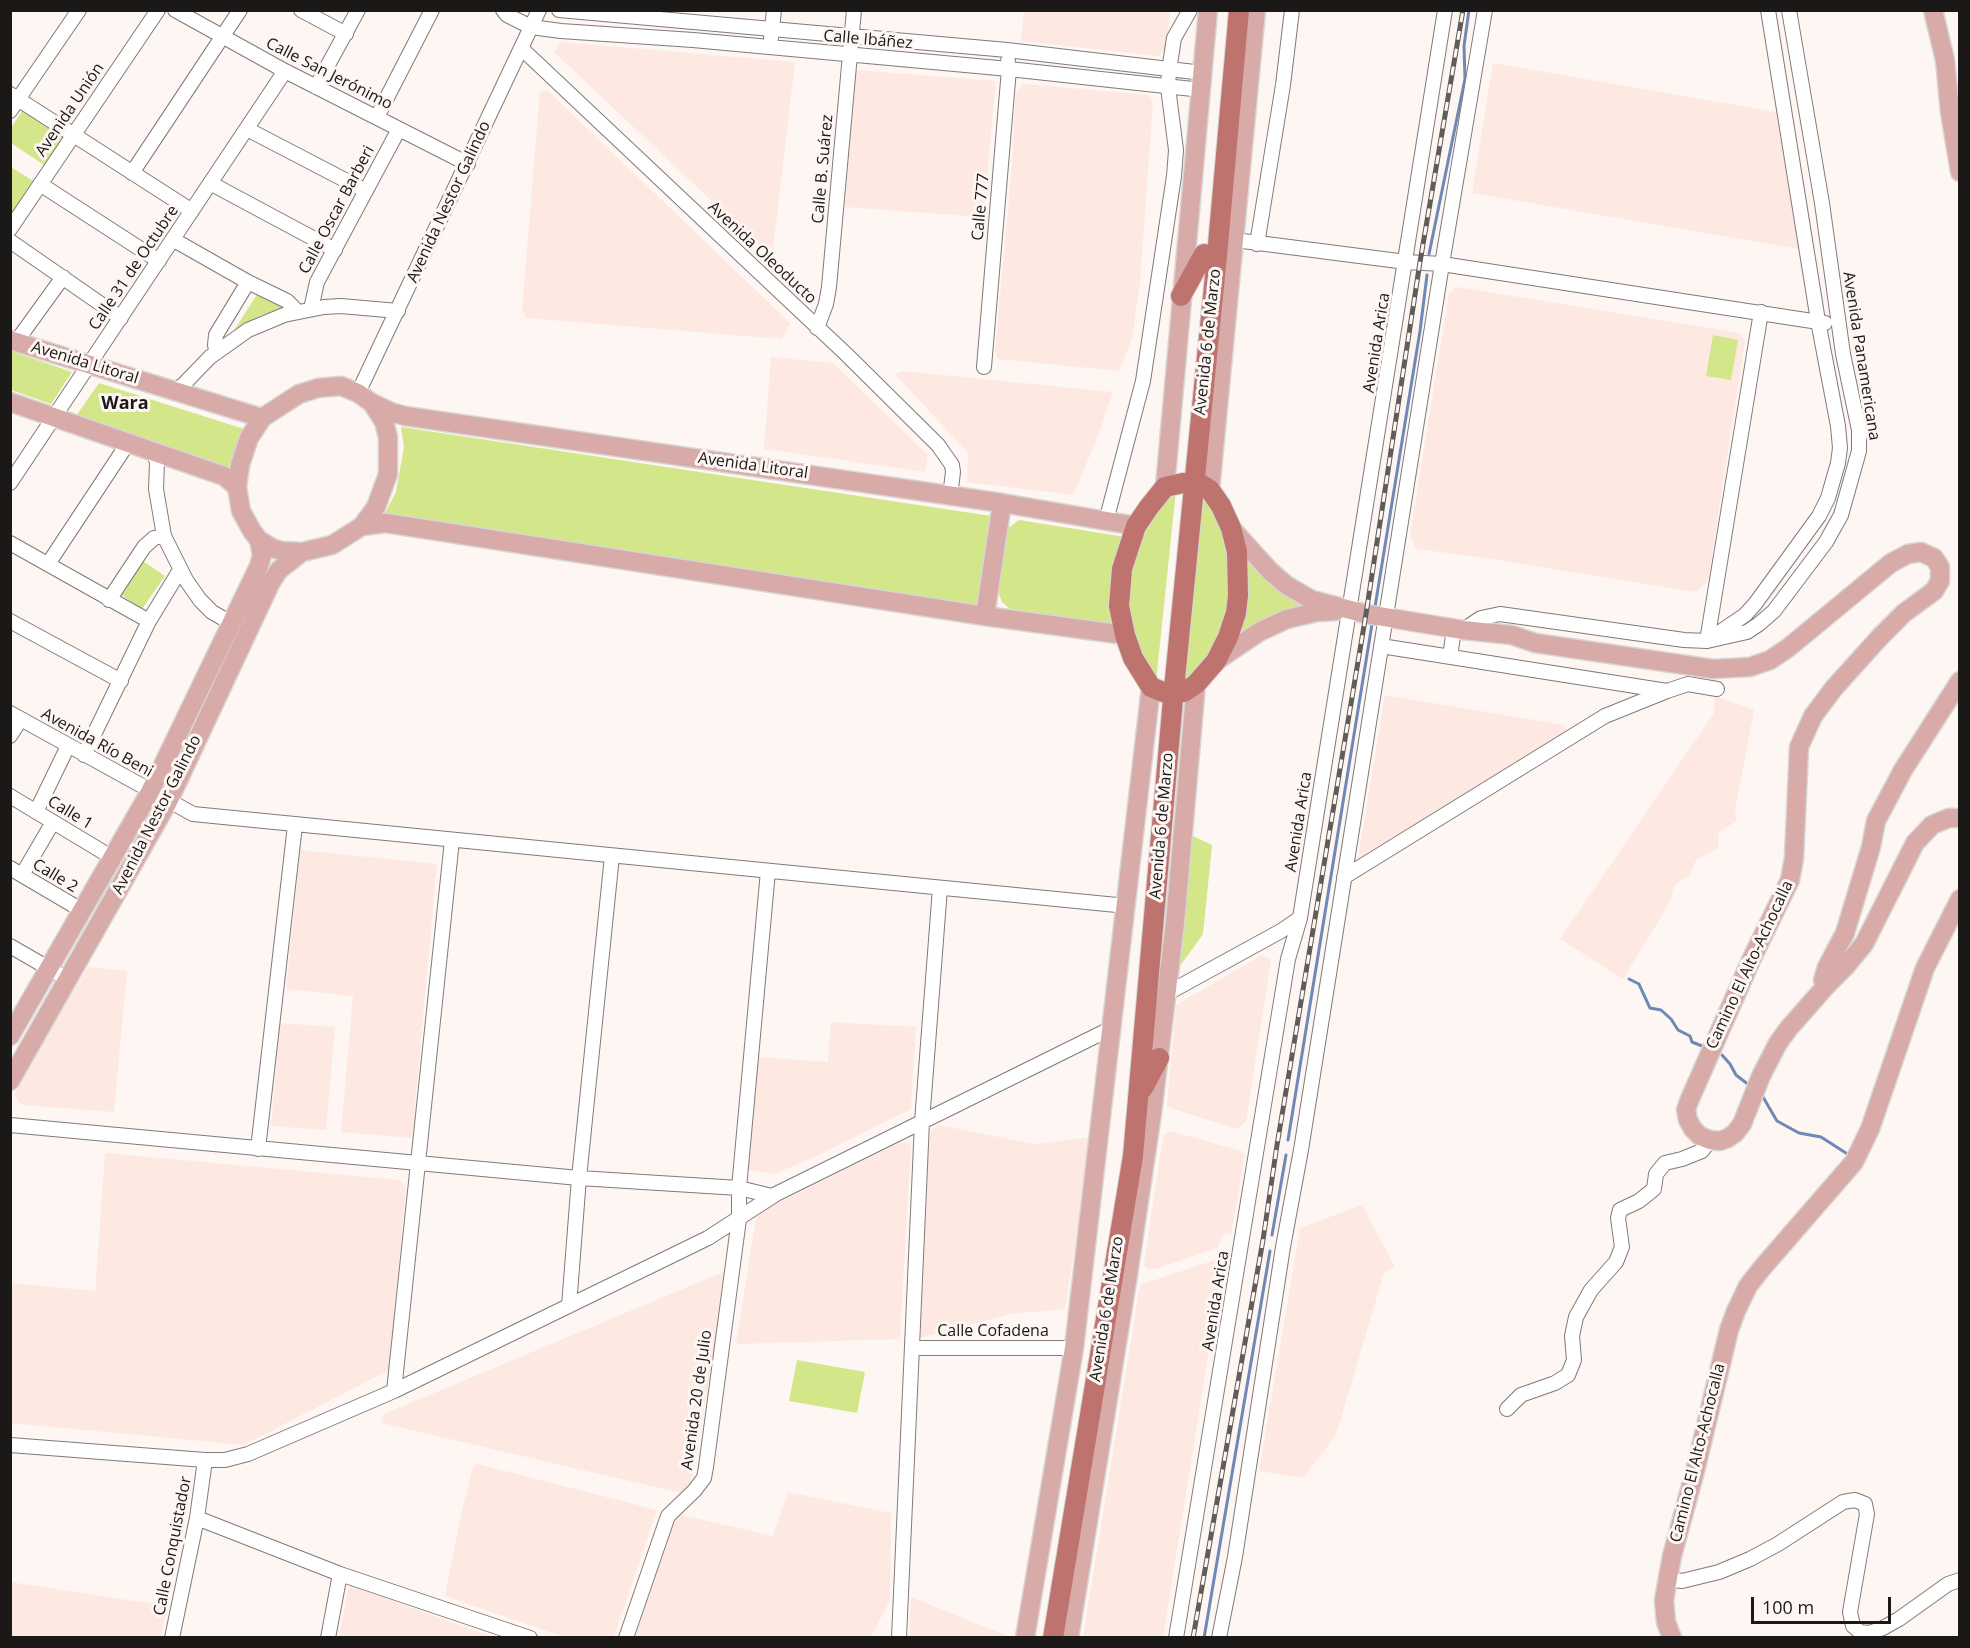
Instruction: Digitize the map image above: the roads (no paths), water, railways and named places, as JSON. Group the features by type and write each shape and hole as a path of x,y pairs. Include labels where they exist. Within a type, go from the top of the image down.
{"highway":[{"name":"Avenida 6 de Marzo","path":"1188,486 1204,254 1226,10"},
{"name":"Avenida 6 de Marzo","path":"1041,1638 1128,1087 1162,690 1217,256 1239,10"},
{"path":"1181,296 1204,254"},
{"path":"1188,486 1221,506 1231,528 1239,572 1236,613 1231,629 1216,661 1196,684 1184,692 1162,690 1133,658 1119,606 1122,569 1137,526 1149,507 1188,486"},
{"name":"Avenida 6 de Marzo","path":"1053,1638 1133,1156 1139,1096 1162,690"},
{"path":"1139,1096 1159,1058"}],"main road":[{"name":"Avenida 6 de Marzo","path":"1188,486 1181,296 1208,10"},
{"name":"Avenida 6 de Marzo","path":"1188,486 1235,240 1256,10"},
{"path":"1933,10 1945,60 1959,172"},
{"name":"Avenida Litoral","path":"13,341 262,418"},
{"path":"341,386 365,398 384,422 388,437 388,474 376,507 362,526 332,545 302,552 282,551 259,540 241,511 237,487 240,465 249,438 262,418 299,394 318,388 341,386"},
{"name":"Avenida Litoral","path":"365,398 391,412 405,416 1002,503 1137,526"},
{"path":"10,402 224,476 237,487"},
{"path":"985,616 1002,503"},
{"path":"362,526 386,523 985,616 1125,635"},
{"name":"Camino El Alto-Achocalla","path":"1231,528 1286,585 1312,600 1350,611 1459,630 1511,643 1535,642 1693,667 1731,670 1750,668 1770,660 1788,648 1891,563 1908,554 1921,552 1934,558 1940,567 1940,580 1934,591 1904,614 1880,637 1834,687 1813,716 1799,747 1794,858 1790,880 1752,958 1686,1110 1693,1129 1700,1136 1710,1140"},
{"name":"Avenida Nestor Galindo","path":"13,1027 50,969 150,792 259,566 261,555 259,540"},
{"name":"Avenida Nestor Galindo","path":"10,1081 168,802 271,582 279,570 302,552"},
{"name":"Camino El Alto-Achocalla","path":"1216,661 1259,632 1287,619 1317,612 1350,611"},
{"path":"1826,986 1823,980 1825,973 1845,933 1876,821 1903,770 1959,681"},
{"name":"Avenida 6 de Marzo","path":"1069,1638 1127,1281 1159,1058 1175,923 1196,684"},
{"name":"Avenida 6 de Marzo","path":"1025,1638 1074,1348 1126,906 1162,690"},
{"path":"1710,1140 1720,1141 1735,1133 1742,1124 1761,1076 1778,1043 1864,944 1915,843 1932,825 1949,818 1959,818"},
{"name":"Camino El Alto-Achocalla","path":"1672,1638 1666,1622 1664,1600 1668,1579 1729,1330 1736,1311 1748,1286 1762,1268 1854,1162 1870,1129 1925,968 1959,901"}],"street":[{"path":"79,10 13,102 74,135 192,211"},
{"name":"Avenida Unión","path":"10,229 158,10"},
{"name":"Calle San Jerónimo","path":"175,10 285,71 468,164"},
{"path":"132,173 240,10"},
{"path":"301,10 346,34"},
{"path":"316,87 358,10"},
{"path":"377,117 432,10"},
{"path":"503,10 507,15 531,27"},
{"name":"Avenida Nestor Galindo","path":"365,398 398,311 539,10"},
{"name":"Calle Ibáñez","path":"559,10 695,16 772,29 1007,50 1169,70 1202,82"},
{"path":"771,48 774,10"},
{"name":"Calle B. Suárez","path":"817,328 826,304 829,287 854,10"},
{"path":"1106,521 1143,381 1174,176 1176,150 1168,87 1169,70 1174,38 1190,10"},
{"path":"1257,244 1283,85 1292,10"},
{"name":"Avenida Arica","path":"1176,1638 1288,959 1300,918 1445,10"},
{"path":"1219,1638 1235,1557 1283,1247 1301,1150 1442,264 1485,10"},
{"name":"Avenida Panamericana","path":"1707,641 1744,615 1755,604 1819,516 1828,498 1840,448 1768,10"},
{"name":"Avenida Panamericana","path":"1459,630 1481,618 1500,614 1684,640 1707,641 1747,632 1774,611 1826,542 1841,515 1860,451 1859,430 1842,354 1822,203 1789,10"},
{"path":"693,40 695,16"},
{"name":"Calle Ibáñez","path":"531,27 1009,69 1168,87 1202,82"},
{"path":"1773,44 1793,40"},
{"name":"Avenida Oleoducto","path":"521,48 855,363 946,455 953,472 950,496"},
{"name":"Calle 777","path":"984,367 1009,69 1007,50"},
{"name":"Calle 31 de Octubre","path":"10,483 285,71"},
{"path":"1783,108 1804,104"},
{"path":"247,129 366,191"},
{"name":"Calle Oscar Barberi","path":"305,311 317,282 399,129"},
{"path":"210,183 335,250"},
{"path":"40,184 159,261"},
{"path":"1799,206 1822,203"},
{"path":"174,240 305,311"},
{"path":"1235,240 1406,262 1442,264 1839,326"},
{"path":"10,241 121,318"},
{"path":"13,341 63,278"},
{"path":"217,352 214,345 216,335 248,282"},
{"path":"174,391 217,352 248,330 284,315 340,306 398,311"},
{"path":"1707,641 1761,312"},
{"path":"48,564 128,443"},
{"path":"154,451 157,463 156,489 164,536 180,570 200,600 212,612 231,623"},
{"path":"109,600 144,547 154,538 164,536"},
{"path":"10,543 149,621"},
{"path":"84,755 149,621 180,570"},
{"path":"10,621 121,681"},
{"path":"1450,657 1459,630"},
{"path":"1381,646 1667,691"},
{"path":"1344,877 1605,717 1688,684 1717,689"},
{"path":"10,736 16,716"},
{"name":"Avenida Río Beni","path":"16,716 193,814 1126,906"},
{"path":"36,812 68,746"},
{"name":"Calle 1","path":"10,796 113,858"},
{"path":"16,872 53,822"},
{"path":"258,1149 294,825"},
{"path":"394,1391 452,840"},
{"path":"569,1306 579,1178 612,856"},
{"name":"Avenida 20 de Julio","path":"626,1638 668,1516 704,1478 739,1219 739,1188 768,871"},
{"name":"Calle 2","path":"16,872 83,911"},
{"path":"899,1638 922,1122 940,888"},
{"path":"1166,994 1281,931 1300,918"},
{"path":"10,946 69,980"},
{"path":"10,1445 205,1460 225,1460 248,1454 394,1391 708,1238 772,1196 1112,1028"},
{"path":"10,1125 579,1178 739,1188 772,1196"},
{"path":"1507,1409 1521,1395 1555,1383 1568,1375 1574,1360 1572,1336 1576,1317 1591,1290 1616,1263 1622,1247 1618,1218 1620,1210 1639,1201 1653,1189 1656,1174 1665,1163 1702,1151 1710,1140"},
{"name":"Calle Cofadena","path":"913,1348 1074,1348"},
{"name":"Calle Conquistador","path":"172,1638 197,1518 205,1460"},
{"path":"1668,1579 1682,1581 1719,1572 1750,1559 1778,1544 1843,1502 1855,1500 1865,1504 1867,1514 1850,1612 1853,1626 1860,1632 1869,1633 1883,1628 1948,1584 1959,1580"},
{"path":"197,1518 340,1574 530,1638"},
{"path":"327,1638 340,1574"}],"waterway":[{"path":"1429,254 1465,79 1464,46 1469,10"},
{"path":"1375,607 1427,275"},
{"path":"1288,1140 1372,624"},
{"path":"1629,979 1639,984 1650,1008 1661,1010 1678,1030 1690,1036 1692,1042 1702,1046"},
{"path":"1722,1055 1736,1075 1749,1085"},
{"path":"1763,1097 1777,1121 1799,1133 1821,1137 1849,1155"},
{"path":"1272,1235 1286,1155"},
{"path":"1204,1638 1270,1251"}],"railway":[{"path":"1193,1638 1263,1240 1366,614 1420,262 1463,10"}],"district":[{"name":"Wara","path":"125,404"}]}
